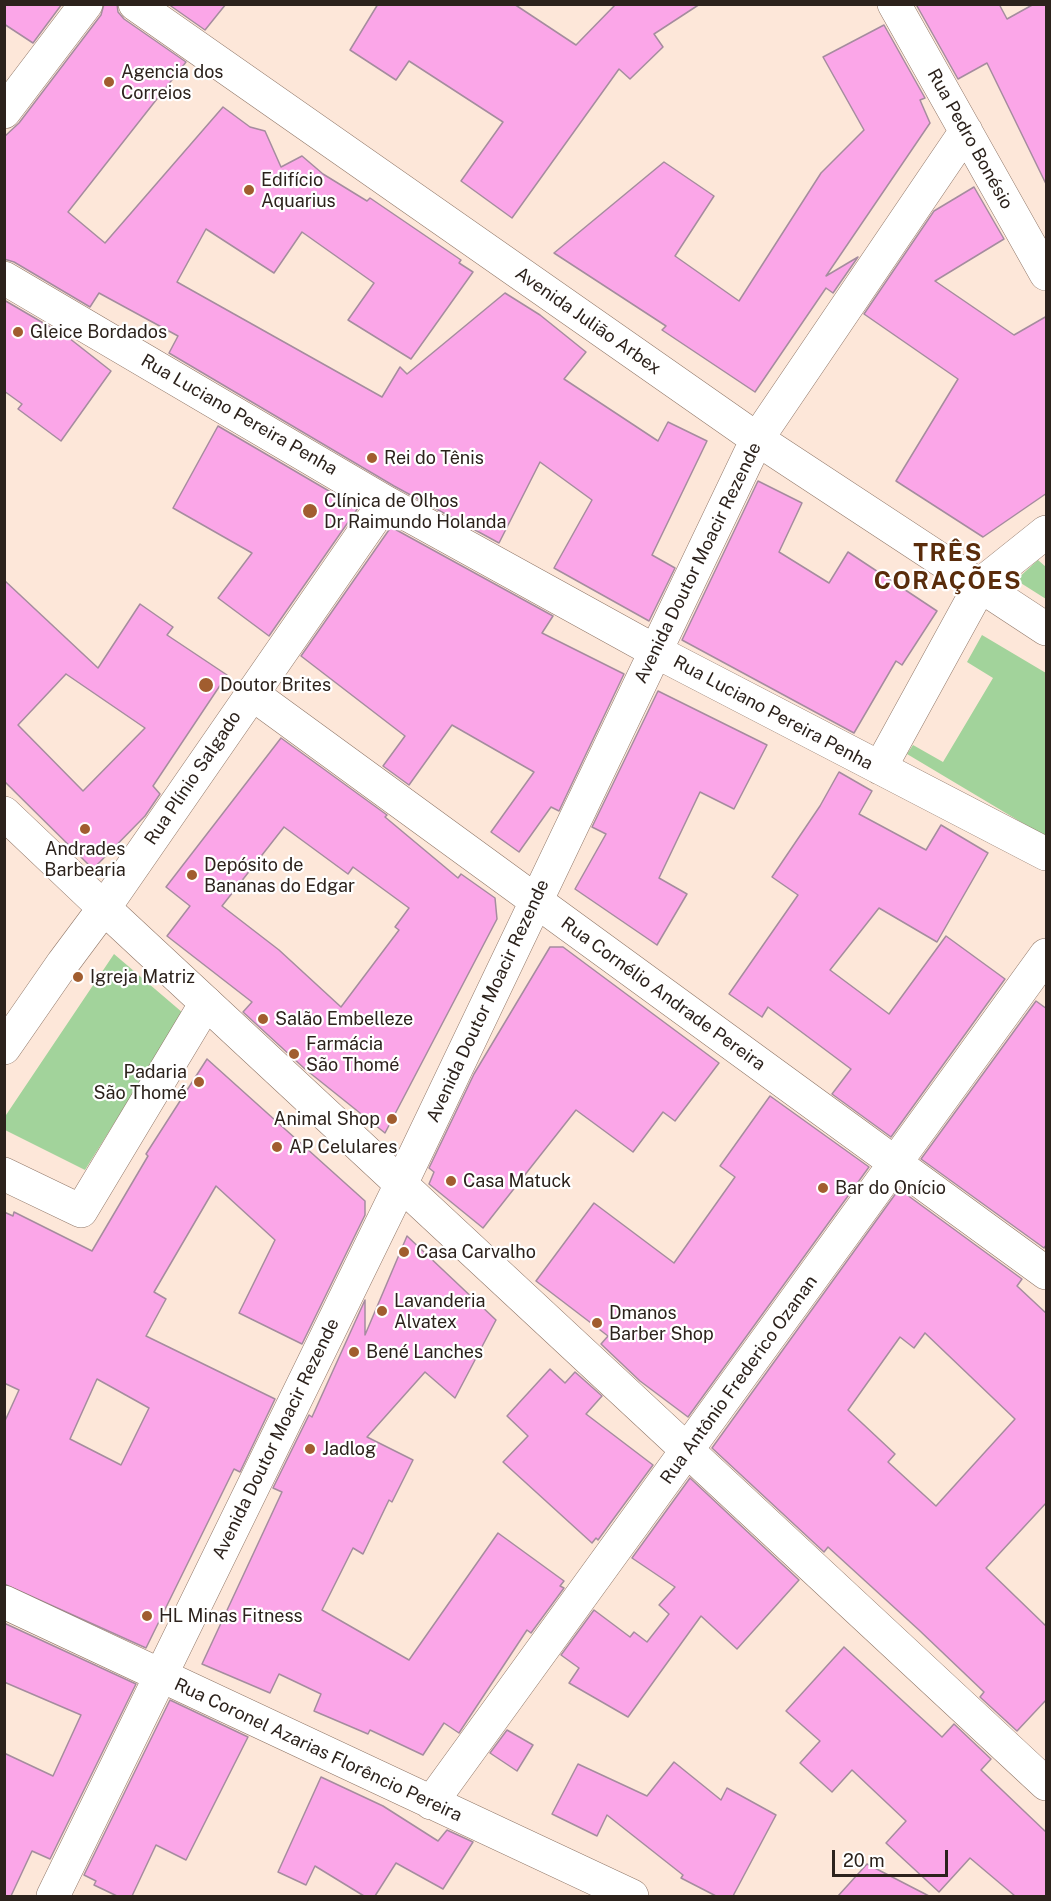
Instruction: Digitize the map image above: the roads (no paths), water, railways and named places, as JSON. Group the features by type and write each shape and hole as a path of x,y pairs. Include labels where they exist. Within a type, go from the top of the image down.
{"street":[{"path":"4,111 86,4"},
{"name":"Avenida Julião Arbex","path":"135,4 757,439 981,584 1047,630"},
{"name":"Rua Pedro Bonésio","path":"894,4 1047,274"},
{"name":"Avenida Doutor Moacir Rezende","path":"53,1896 401,1184 757,439 966,131"},
{"name":"Rua Luciano Pereira Penha","path":"4,278 386,502 655,651 1047,854"},
{"name":"Rua Plínio Salgado","path":"4,1048 386,502"},
{"path":"880,768 981,584 1047,532"},
{"name":"Rua Cornélio Andrade Pereira","path":"251,693 1047,1273"},
{"path":"4,813 1047,1784"},
{"name":"Rua Antônio Frederico Ozanan","path":"430,1803 1047,955"},
{"path":"4,1174 81,1211 206,1003"},
{"name":"Rua Coronel Azarias Florêncio Pereira","path":"4,1602 632,1896"}],"place":[{"name":"Agencia dos Correios","path":"109,82"},
{"name":"Edifício Aquarius","path":"249,190"},
{"name":"Gleice Bordados","path":"18,332"},
{"name":"Rei do Tênis","path":"372,458"},
{"name":"Clínica de Olhos Dr Raimundo Holanda","path":"310,511"},
{"name":"Doutor Brites","path":"206,685"},
{"name":"Andrades Barbearia","path":"85,829"},
{"name":"Depósito de Bananas do Edgar","path":"192,875"},
{"name":"Igreja Matriz","path":"78,977"},
{"name":"Salão Embelleze","path":"263,1019"},
{"name":"Farmácia São Thomé","path":"294,1054"},
{"name":"Padaria São Thomé","path":"199,1082"},
{"name":"Animal Shop","path":"392,1119"},
{"name":"AP Celulares","path":"277,1147"},
{"name":"Casa Matuck","path":"451,1181"},
{"name":"Bar do Onício","path":"823,1188"},
{"name":"Casa Carvalho","path":"404,1252"},
{"name":"Lavanderia Alvatex","path":"382,1311"},
{"name":"Dmanos Barber Shop","path":"597,1323"},
{"name":"Bené Lanches","path":"354,1352"},
{"name":"Jadlog","path":"310,1449"},
{"name":"HL Minas Fitness","path":"147,1616"}],"district":[{"name":"TRÊS CORAÇÕES","path":"948,568"}]}
